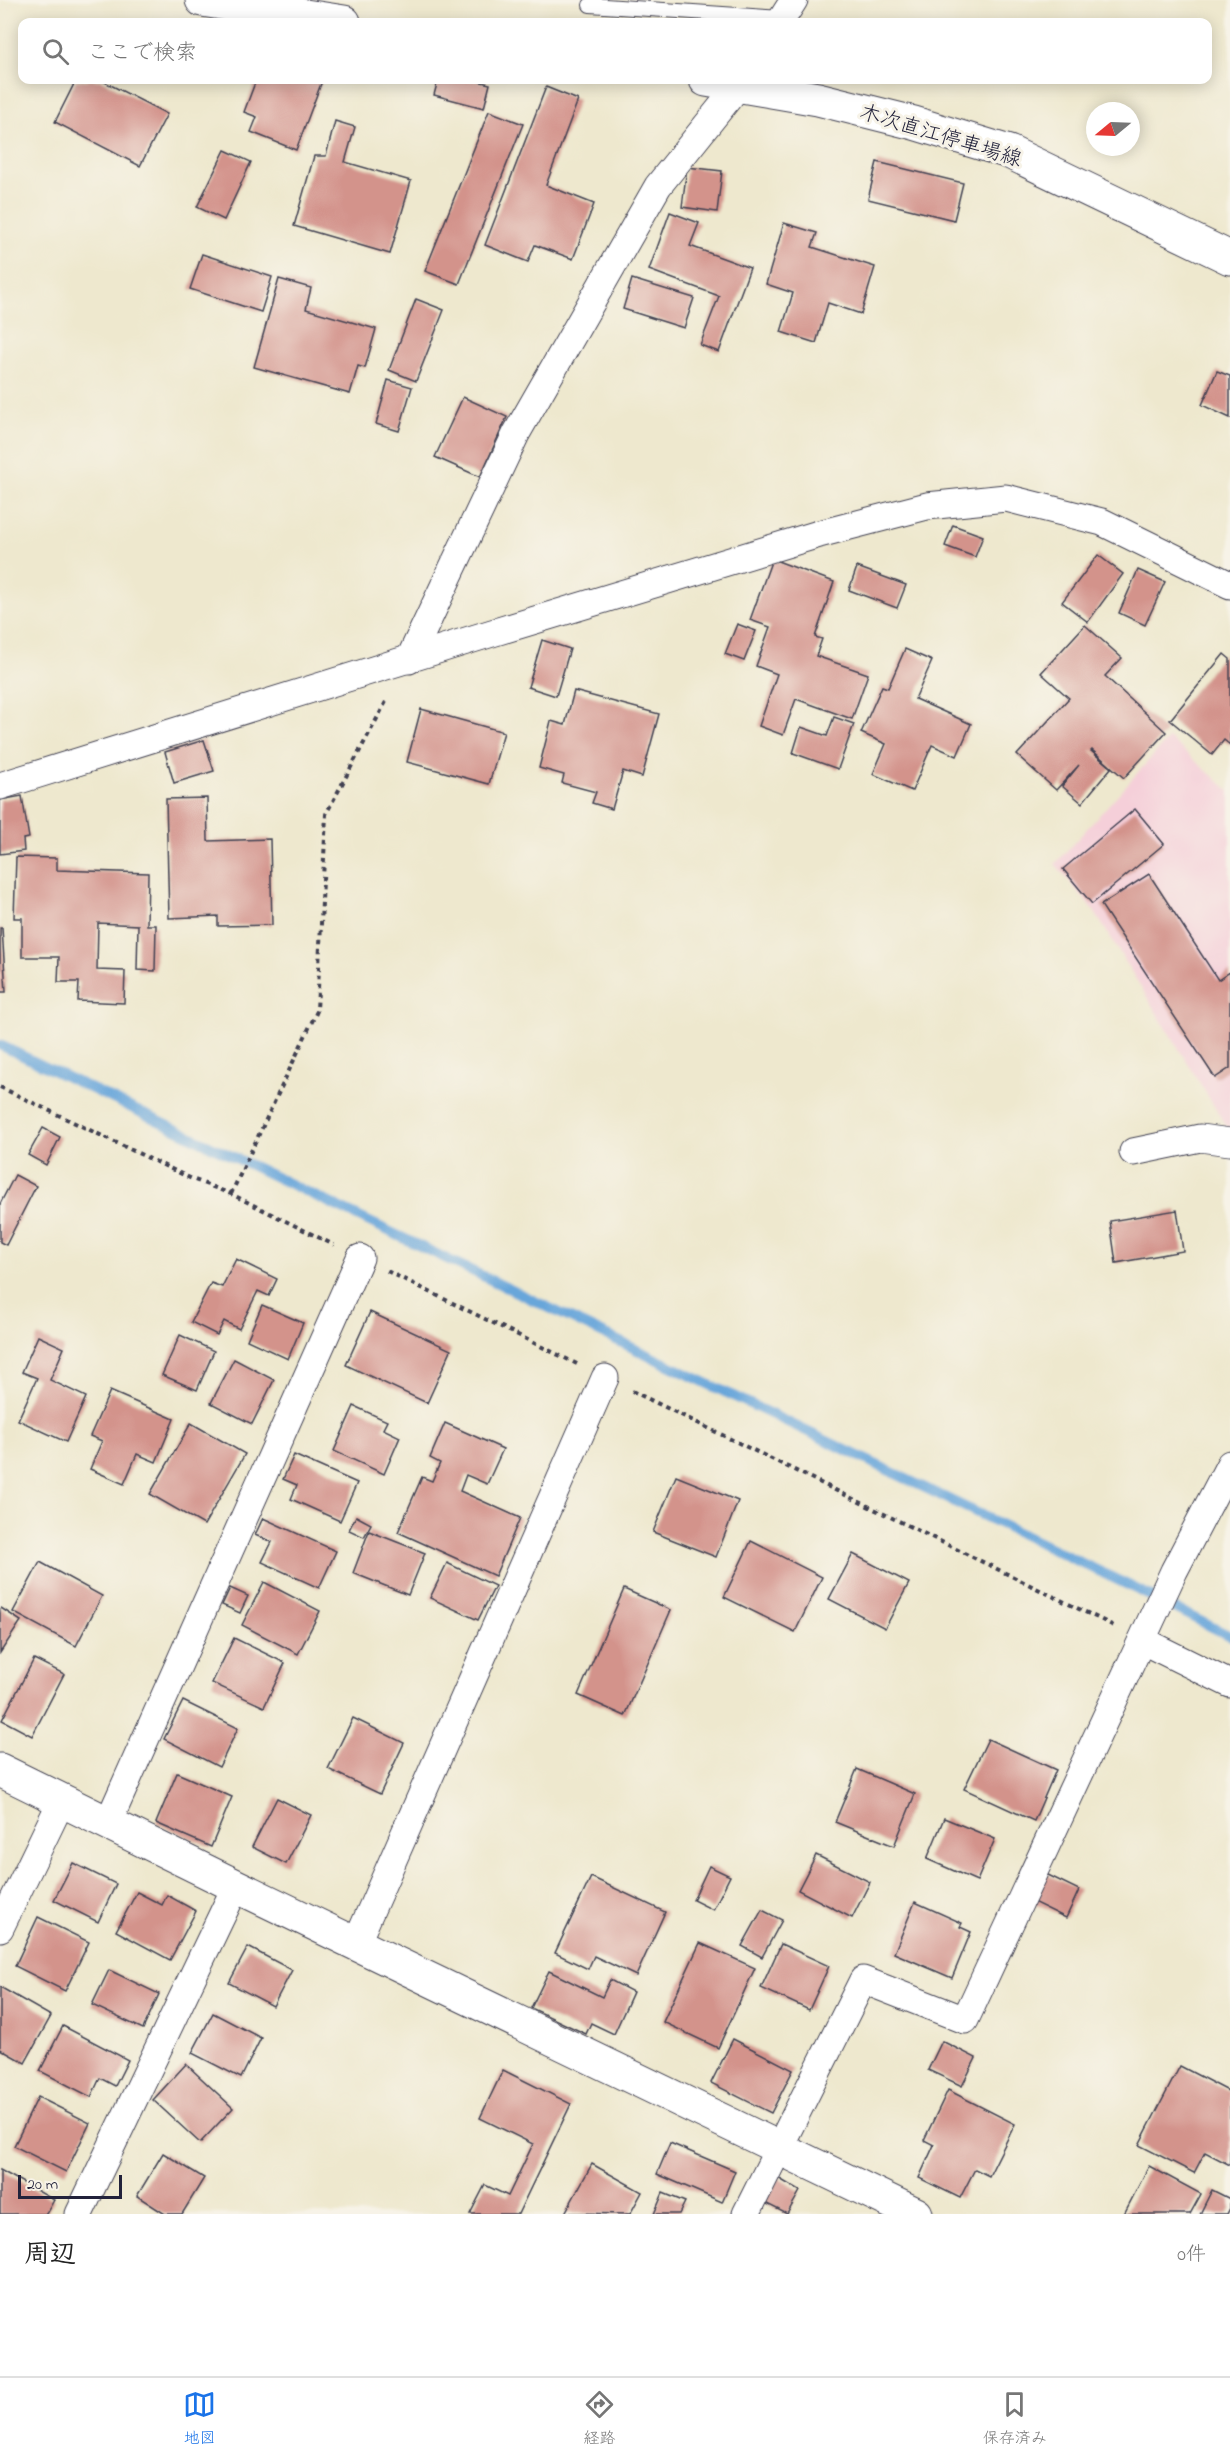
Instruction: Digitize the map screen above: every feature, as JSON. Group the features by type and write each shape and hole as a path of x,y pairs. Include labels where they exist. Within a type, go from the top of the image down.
{"street":[{"path":"202,0 318,18"},
{"path":"409,660 516,434 658,186 739,84"},
{"name":"木次直江停車場線","path":"750,84 914,123 1009,152 1230,258"},
{"path":"0,786 819,534 927,506 1006,498 1102,522 1230,585"},
{"path":"1133,1152 1200,1138 1230,1142"},
{"path":"108,1822 360,1258"},
{"path":"356,1944 605,1378"},
{"path":"746,2214 863,1980 965,2020 1174,1571 1230,1464"},
{"path":"1143,1641 1230,1684"},
{"path":"0,1770 236,1887 916,2214"},
{"path":"0,1928 62,1800"},
{"path":"79,2214 236,1887"}],"lane":[{"path":"590,5 786,14"}],"path":[{"path":"231,1194 317,1011 326,814 409,660"},
{"path":"0,1087 192,1179 231,1194 1143,1641"}],"shaded area":[{"path":"1169,738 1230,791 1230,1132 1094,911 1055,864"}],"building":[{"path":"74,84 109,84 167,114 140,166 55,122"},
{"path":"254,84 321,84 296,150 251,132 257,117 244,112"},
{"path":"437,84 490,84 484,108 434,95"},
{"path":"546,87 578,100 546,185 594,204 573,259 535,245 528,262 485,245"},
{"path":"489,111 523,124 459,284 425,271"},
{"path":"335,121 355,127 345,162 411,181 390,254 294,226 314,156 326,156"},
{"path":"225,150 251,162 224,220 197,207"},
{"path":"877,162 963,183 954,220 868,199"},
{"path":"687,167 722,171 717,212 682,207"},
{"path":"670,212 699,223 690,246 750,268 719,352 700,345 719,296 649,270"},
{"path":"784,223 817,233 812,247 875,267 861,314 828,303 816,343 781,332 793,293 766,284"},
{"path":"202,254 272,277 261,312 190,289"},
{"path":"279,279 311,288 306,309 376,329 365,368 358,366 350,394 254,367"},
{"path":"632,279 694,298 684,328 623,309"},
{"path":"416,299 444,310 416,381 389,370"},
{"path":"1217,371 1230,376 1230,418 1202,405"},
{"path":"388,380 412,387 399,431 376,424"},
{"path":"463,397 507,417 480,477 435,457"},
{"path":"953,525 983,536 975,557 945,546"},
{"path":"1098,555 1123,574 1088,622 1062,602"},
{"path":"772,559 834,582 815,637 822,639 816,656 868,674 852,719 796,699 783,735 759,726 777,674 756,666 770,627 750,620"},
{"path":"857,567 906,585 897,608 849,590"},
{"path":"1138,570 1165,582 1145,625 1119,613"},
{"path":"737,624 756,631 744,661 725,654"},
{"path":"1085,625 1122,658 1105,676 1166,732 1124,778 1092,750 1111,768 1082,803 1062,786 1079,765 1056,790 1017,755 1069,698 1041,673"},
{"path":"542,640 570,649 556,696 528,687"},
{"path":"905,649 932,661 915,699 971,724 957,756 932,745 912,791 873,774 886,744 861,733 882,686 888,688"},
{"path":"1224,654 1230,659 1230,745 1224,740 1212,755 1170,720"},
{"path":"574,691 659,714 642,777 623,771 612,809 592,803 596,792 562,783 564,775 539,768 551,721 565,725"},
{"path":"421,709 504,732 489,784 407,762"},
{"path":"834,717 854,724 838,769 793,753 801,727 827,736"},
{"path":"204,740 214,771 174,783 165,752"},
{"path":"22,796 29,838 23,839 24,851 0,854 0,800"},
{"path":"207,798 208,841 270,839 272,925 218,926 218,916 169,918 166,799"},
{"path":"1135,809 1164,844 1092,904 1063,869"},
{"path":"16,857 57,858 57,870 148,873 147,925 156,925 155,971 137,970 138,925 98,923 97,970 125,971 124,1003 78,1001 79,982 58,982 59,957 22,957 22,918 14,918"},
{"path":"1149,874 1218,980 1230,972 1230,1068 1215,1078 1101,905"},
{"path":"0,928 2,928 6,992 0,992"},
{"path":"43,1128 60,1137 46,1165 28,1155"},
{"path":"15,1175 36,1186 6,1245 0,1242 0,1204"},
{"path":"1177,1210 1183,1251 1116,1263 1110,1221"},
{"path":"236,1259 277,1279 269,1296 258,1291 239,1329 224,1321 217,1335 191,1322 211,1283 222,1287"},
{"path":"262,1305 303,1323 288,1359 247,1340"},
{"path":"370,1312 451,1350 427,1403 346,1365"},
{"path":"180,1335 214,1351 197,1390 162,1375"},
{"path":"38,1336 64,1348 50,1380 86,1397 66,1442 18,1420 37,1378 22,1372"},
{"path":"234,1359 274,1380 252,1424 211,1403"},
{"path":"110,1391 174,1419 156,1462 137,1454 124,1484 90,1469 102,1441 90,1436"},
{"path":"354,1406 387,1421 383,1429 400,1437 384,1474 334,1451"},
{"path":"191,1423 245,1454 204,1525 150,1494"},
{"path":"445,1423 503,1449 487,1484 466,1475 460,1491 520,1518 495,1576 398,1532 422,1477 432,1481 440,1463 430,1458"},
{"path":"294,1455 357,1483 340,1521 291,1499 297,1485 283,1479"},
{"path":"676,1476 738,1501 716,1557 653,1532"},
{"path":"356,1516 371,1524 364,1537 349,1530"},
{"path":"263,1518 336,1551 319,1588 262,1562 272,1542 255,1535"},
{"path":"369,1531 425,1553 408,1595 353,1573"},
{"path":"751,1541 822,1577 795,1632 724,1597"},
{"path":"853,1554 909,1583 885,1628 829,1599"},
{"path":"40,1562 102,1596 76,1646 13,1612"},
{"path":"447,1563 495,1586 478,1620 430,1598"},
{"path":"264,1582 320,1611 298,1654 242,1625"},
{"path":"230,1588 248,1596 240,1613 222,1605"},
{"path":"624,1589 671,1610 625,1716 578,1695"},
{"path":"1,1608 21,1621 0,1653 0,1610"},
{"path":"234,1638 285,1663 264,1707 212,1683"},
{"path":"34,1659 64,1674 32,1736 2,1720"},
{"path":"183,1701 238,1728 219,1767 164,1739"},
{"path":"353,1718 404,1743 380,1794 328,1769"},
{"path":"988,1739 1056,1770 1034,1821 964,1789"},
{"path":"857,1769 915,1794 894,1846 835,1822"},
{"path":"177,1773 232,1797 211,1847 156,1823"},
{"path":"277,1798 311,1815 286,1864 252,1847"},
{"path":"944,1818 995,1839 977,1881 927,1859"},
{"path":"816,1855 870,1882 852,1918 798,1890"},
{"path":"73,1863 116,1884 98,1922 54,1900"},
{"path":"709,1866 730,1876 713,1910 693,1900"},
{"path":"1044,1873 1079,1890 1066,1918 1031,1901"},
{"path":"591,1877 665,1912 636,1976 594,1956 588,1969 555,1953"},
{"path":"137,1892 162,1905 167,1895 196,1911 170,1960 116,1931"},
{"path":"915,1902 962,1923 960,1927 971,1932 952,1978 894,1953"},
{"path":"762,1910 782,1920 762,1957 742,1946"},
{"path":"38,1917 89,1942 65,1991 15,1966"},
{"path":"700,1943 755,1968 718,2048 663,2022"},
{"path":"781,1944 829,1966 809,2010 761,1988"},
{"path":"248,1947 292,1970 273,2006 229,1983"},
{"path":"109,1970 159,1994 143,2029 92,2005"},
{"path":"549,1971 602,1997 610,1980 633,1992 614,2034 591,2023 586,2034 531,2008"},
{"path":"0,1987 51,2016 25,2063 0,2049"},
{"path":"213,2013 261,2038 241,2078 192,2053"},
{"path":"63,2026 128,2060 115,2086 100,2078 91,2097 40,2071"},
{"path":"733,2039 793,2070 771,2113 711,2083"},
{"path":"942,2041 976,2058 962,2086 928,2070"},
{"path":"186,2064 233,2108 200,2143 153,2100"},
{"path":"1180,2066 1230,2092 1230,2165 1205,2152 1194,2173 1139,2145"},
{"path":"503,2070 571,2104 518,2214 470,2214 485,2185 508,2196 533,2144 480,2118"},
{"path":"948,2090 1015,2124 989,2176 975,2169 960,2198 919,2178 934,2145 924,2140"},
{"path":"38,2097 90,2123 66,2172 14,2146"},
{"path":"670,2143 735,2171 722,2202 657,2174"},
{"path":"163,2153 204,2178 182,2214 165,2214 137,2196"},
{"path":"592,2164 642,2192 630,2214 565,2213"},
{"path":"1149,2166 1201,2194 1190,2214 1124,2214"},
{"path":"0,2170 54,2200 46,2214 0,2214"},
{"path":"778,2178 800,2191 787,2214 763,2202"},
{"path":"1212,2190 1230,2199 1227,2214 1200,2214"},
{"path":"663,2193 685,2202 679,2214 654,2214"}],"waterway":[{"path":"0,1045 1230,1636"}]}
